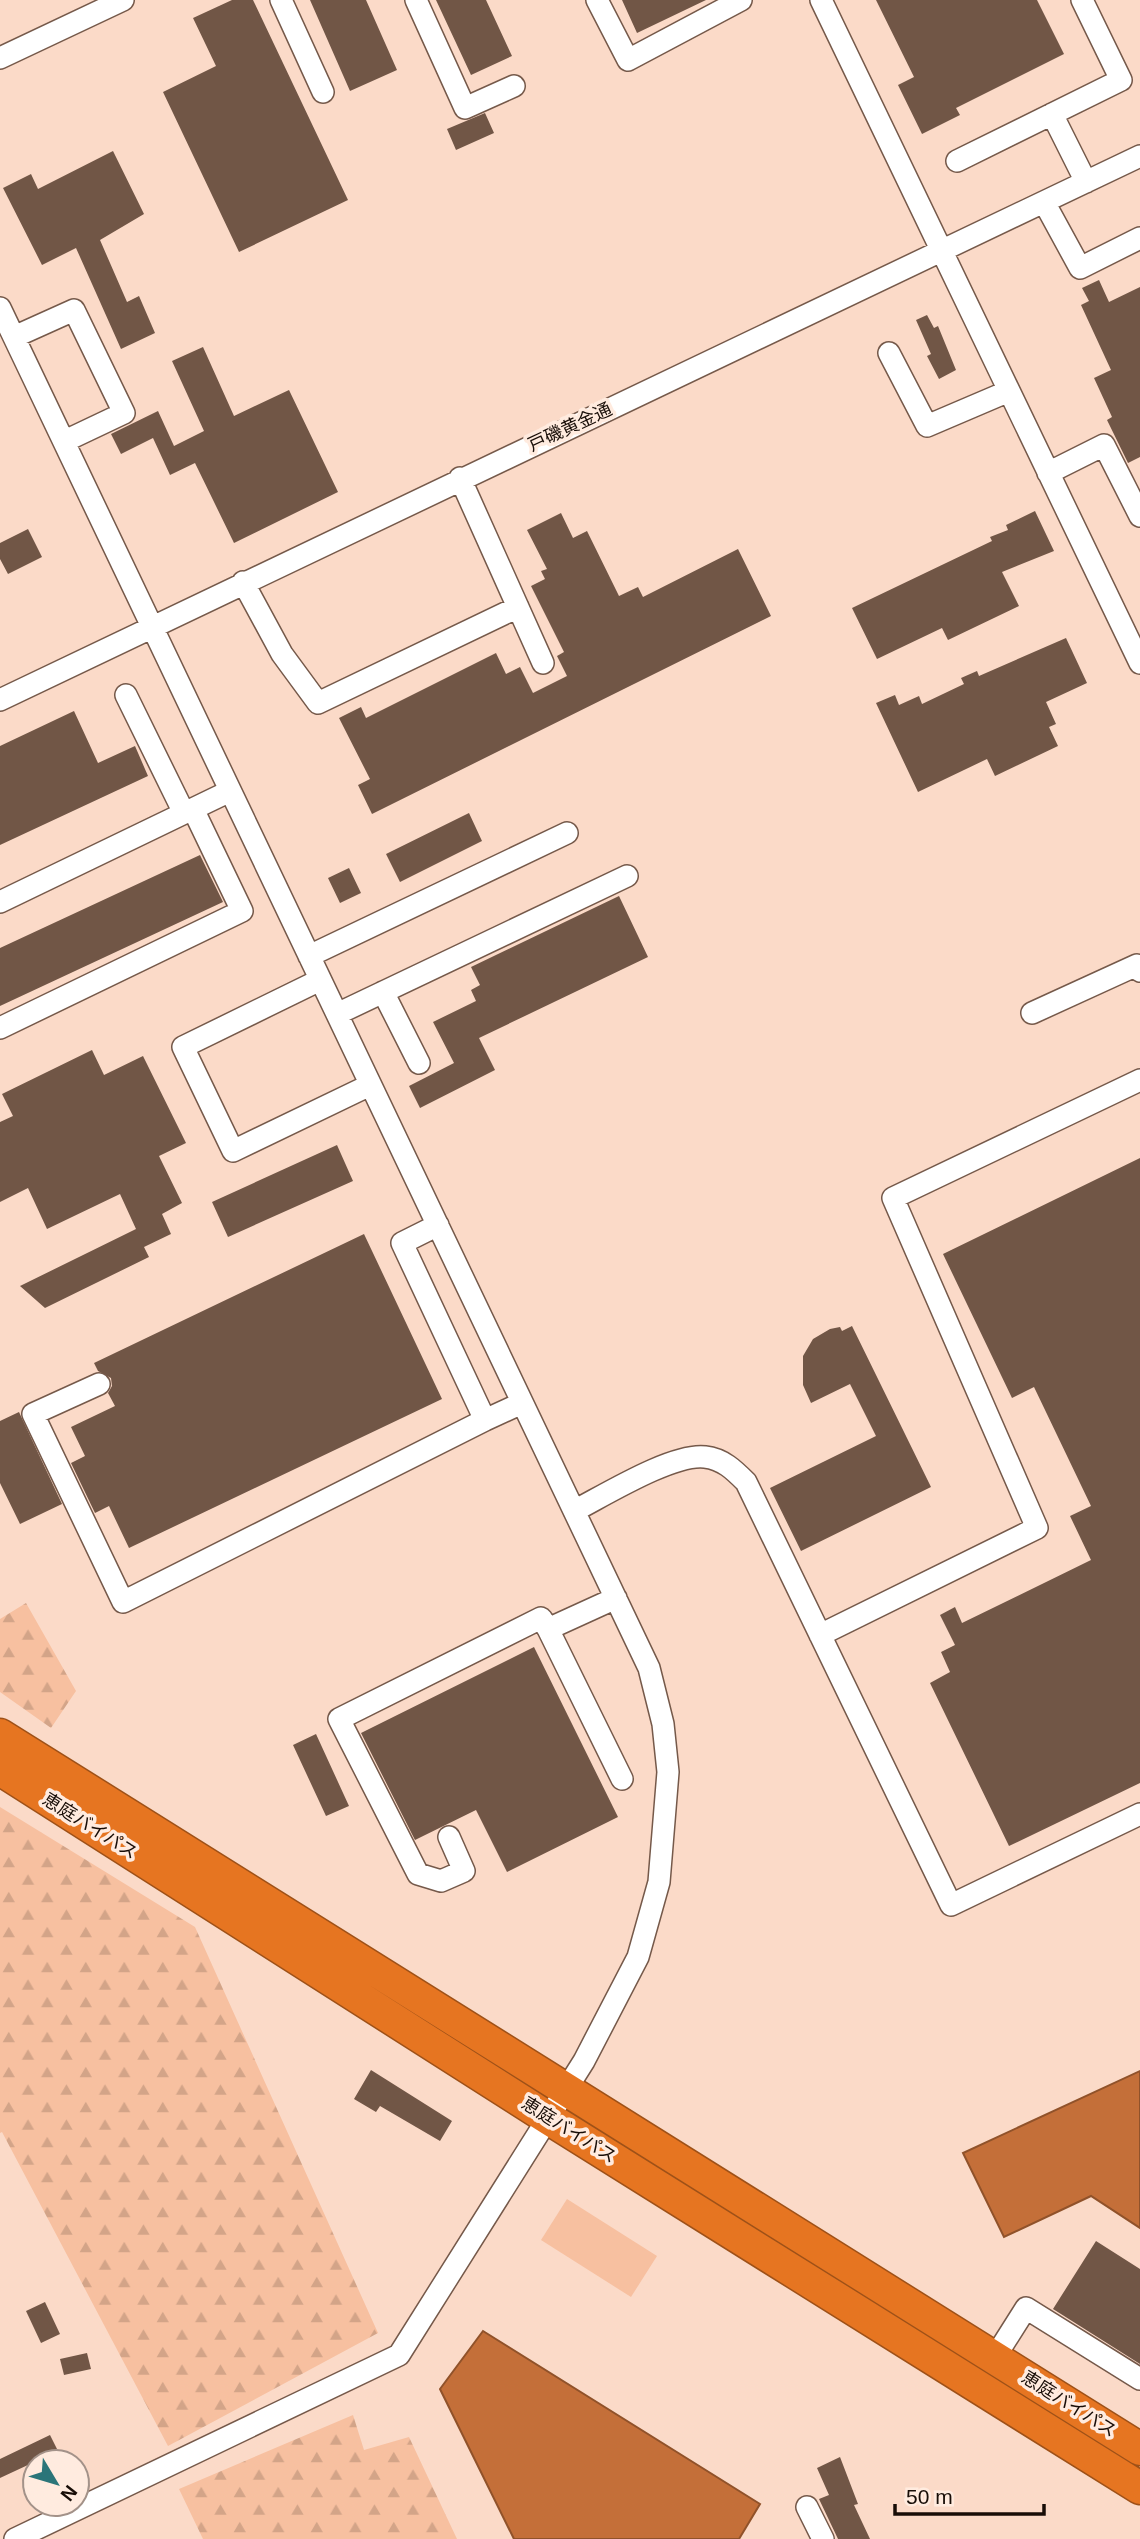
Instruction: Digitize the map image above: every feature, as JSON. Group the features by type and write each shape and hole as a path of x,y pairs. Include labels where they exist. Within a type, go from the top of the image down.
{"highway":[{"name":"恵庭バイパス","path":"0,1735 1140,2449"},
{"name":"恵庭バイパス","path":"0,1769 548,2118 1140,2488"}],"street":[{"path":"0,58 123,0"},
{"path":"281,0 323,92"},
{"path":"416,0 465,108 514,86"},
{"path":"597,0 628,60 741,0"},
{"path":"821,0 1140,663"},
{"path":"957,161 1121,80 1082,0"},
{"path":"1052,114 1086,182"},
{"name":"戸磯黄金通","path":"0,700 460,478 1140,156"},
{"path":"1044,202 1080,268 1140,237"},
{"path":"0,308 649,1668 663,1724 668,1772 666,1827 659,1882 638,1957 567,2089 400,2355 15,2539"},
{"path":"14,337 74,310 124,412 65,441"},
{"path":"889,353 927,426 1009,391"},
{"path":"1048,473 1104,445 1140,516"},
{"path":"460,478 544,663"},
{"path":"243,582 282,654 318,703 518,607"},
{"path":"0,1028 242,911 126,695"},
{"path":"0,902 230,791"},
{"path":"309,956 567,832"},
{"path":"337,1014 627,876"},
{"path":"1032,1013 1137,965 1140,971"},
{"path":"320,980 183,1046 233,1151 370,1085"},
{"path":"383,992 419,1063"},
{"path":"820,1635 1037,1528 893,1198 1140,1080"},
{"path":"438,1225 401,1242 485,1420"},
{"path":"99,1384 33,1414 123,1602 522,1403"},
{"path":"574,1511 681,1457 706,1457 727,1464 746,1482 951,1905 1140,1814"},
{"path":"548,1629 616,1598"},
{"path":"449,1837 464,1871 441,1881 418,1874 339,1719 541,1618 622,1779"},
{"path":"995,2357 1026,2308 1140,2379"},
{"path":"807,2507 823,2539"}],"green space":[{"path":"26,1603 76,1691 51,1728 0,1692 0,1619"},
{"path":"0,1807 195,1927 378,2333 168,2446 2,2132 0,2133"},
{"path":"567,2199 657,2256 631,2297 541,2240"},
{"path":"353,2415 364,2450 409,2437 457,2539 203,2539 179,2489"}],"shaded area":[{"path":"1140,2071 1140,2228 1091,2196 1004,2237 963,2153"},
{"path":"483,2331 760,2504 739,2539 514,2539 440,2389"}],"building":[{"path":"232,0 253,0 348,200 239,252 163,92 216,66 193,18"},
{"path":"310,0 366,0 397,70 350,91"},
{"path":"436,0 486,0 512,56 471,75"},
{"path":"622,0 706,0 637,33"},
{"path":"876,0 1037,0 1064,54 956,108 960,115 922,134 898,85 914,77"},
{"path":"485,113 494,133 456,150 447,129"},
{"path":"113,151 144,214 100,240 127,302 139,296 155,333 121,349 76,248 42,265 3,188 31,174 38,189"},
{"path":"1099,280 1109,302 1140,287 1140,457 1128,463 1107,420 1112,417 1094,378 1111,370 1081,305 1089,301 1082,288"},
{"path":"927,315 934,328 938,326 956,370 939,379 927,356 931,354 916,320"},
{"path":"203,347 234,416 289,390 338,492 234,543 195,463 170,475 153,438 121,454 111,434 158,411 174,446 204,431 172,361"},
{"path":"1035,511 1054,551 1002,572 1019,606 948,640 942,628 877,659 852,608 992,541 990,537 1008,530 1006,525"},
{"path":"561,513 573,538 587,531 619,596 638,587 643,597 738,549 771,616 372,814 358,785 370,779 339,718 361,707 366,718 496,653 506,674 520,667 533,693 567,676 557,656 564,652 531,586 545,579 541,571 547,569 527,530"},
{"path":"28,529 42,557 8,574 0,559 0,543"},
{"path":"1066,638 1087,683 1046,702 1056,724 1049,727 1058,746 995,776 987,759 918,792 876,703 895,695 899,705 919,696 922,704 964,684 961,678 977,671 979,676"},
{"path":"74,711 98,763 135,746 148,776 0,845 0,746"},
{"path":"469,813 482,841 400,882 386,854"},
{"path":"200,855 223,902 0,1006 0,948"},
{"path":"349,868 361,893 340,903 328,878"},
{"path":"619,896 648,957 479,1038 495,1070 420,1108 409,1086 454,1063 433,1022 476,1001 471,990 480,985 471,967"},
{"path":"92,1050 104,1075 143,1056 186,1143 159,1156 182,1203 162,1214 171,1234 144,1247 149,1257 45,1308 20,1286 136,1229 120,1194 47,1229 28,1188 0,1202 0,1122 13,1116 2,1094"},
{"path":"337,1145 353,1181 228,1237 212,1202"},
{"path":"1140,1158 1140,1783 1009,1846 930,1683 950,1672 941,1652 955,1645 940,1615 955,1607 962,1623 1091,1560 1070,1516 1091,1506 1034,1387 1012,1398 943,1254"},
{"path":"364,1234 442,1399 129,1548 109,1506 95,1513 71,1463 85,1456 71,1427 115,1406 108,1393 112,1386 111,1378 98,1371 94,1363"},
{"path":"852,1326 931,1487 801,1551 770,1488 876,1436 850,1384 811,1403 803,1385 803,1356 813,1339 830,1329 840,1327 842,1331"},
{"path":"19,1412 62,1504 20,1524 0,1483 0,1421"},
{"path":"534,1647 618,1817 507,1872 476,1810 415,1840 361,1733"},
{"path":"316,1734 349,1806 326,1816 293,1745"},
{"path":"371,2070 452,2121 440,2141 380,2106 376,2112 354,2099"},
{"path":"1096,2241 1140,2269 1140,2364 1053,2309"},
{"path":"45,2302 60,2334 41,2343 26,2311"},
{"path":"87,2353 91,2369 64,2375 60,2359"},
{"path":"50,2435 56,2448 23,2448"},
{"path":"21,2449 21,2468 0,2478 0,2459"},
{"path":"840,2457 858,2504 854,2505 870,2539 838,2539 819,2499 829,2495 817,2468"}]}
